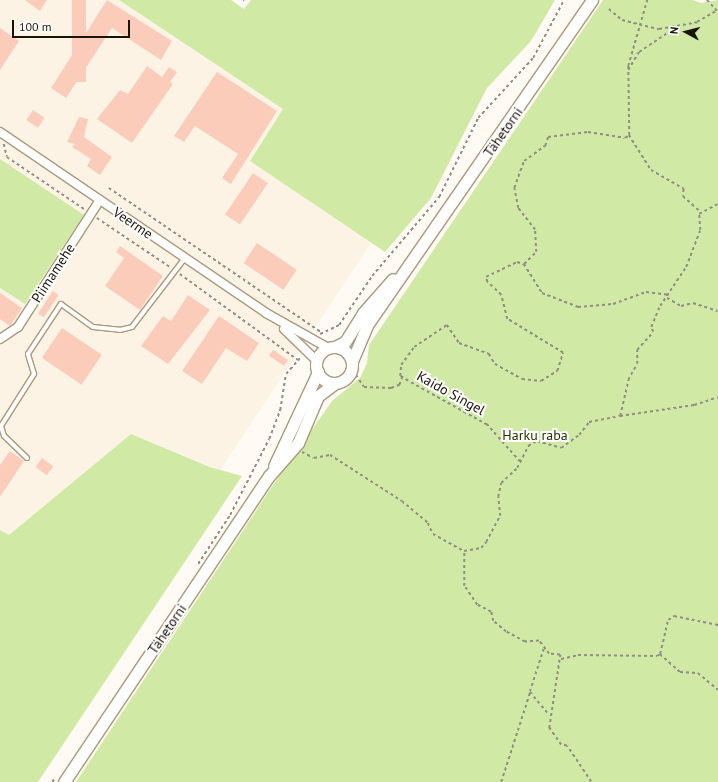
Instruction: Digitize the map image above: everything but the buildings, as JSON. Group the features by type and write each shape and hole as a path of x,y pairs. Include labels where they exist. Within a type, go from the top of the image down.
{"street":[{"name":"Tähetorni","path":"352,361 367,325 592,0"},
{"name":"Veerme","path":"1,133 266,313 331,348"},
{"name":"Piimamehe","path":"0,339 18,327 100,200"},
{"name":"Tähetorni","path":"331,348 345,342 370,303 411,262"},
{"name":"Veerme","path":"266,313 317,367"},
{"path":"331,348 346,351 352,361 349,376 335,383 325,380 317,367 331,348"},
{"name":"Tähetorni","path":"269,476 317,367"},
{"name":"Tähetorni","path":"64,782 269,476 298,443 318,396 335,383"}],"lane":[{"path":"27,458 4,436 1,426 34,374 28,354 61,304 93,327 120,330 132,327 176,272 185,258"}],"path":[{"path":"647,0 628,70 629,135 651,170 684,188 683,196 701,212"},
{"path":"628,70 639,52 673,29 697,22 717,11 707,0"},
{"path":"609,9 622,20 639,26 673,29"},
{"path":"629,135 625,138 603,132 554,134 548,137 541,150 524,161 513,196 535,230 537,243 536,252 524,264 542,293 578,307 613,304 646,292 669,295"},
{"path":"1,133 7,157 176,272 298,360"},
{"path":"109,188 321,332"},
{"path":"701,212 718,204"},
{"path":"620,416 628,380 637,364 634,358 637,350 653,332 651,327 660,306 669,295 696,244 701,212"},
{"name":"Kaido Singel","path":"356,376 364,387 391,388 399,385 402,377 401,365 414,347 447,325 460,343 489,354 495,364 513,375 541,381 552,375 563,359 563,353 507,319 501,294 487,282 490,273 517,262 524,264"},
{"path":"667,298 681,306 693,302 718,311"},
{"name":"Kaido Singel","path":"402,377 487,424 520,462"},
{"path":"298,450 314,458 330,455 402,501 428,523 433,534 464,551 481,548 486,542 500,516 501,483 520,462 534,442 561,448 579,435 589,422 694,405 718,397"},
{"path":"464,551 464,586 472,599 491,612 493,620 506,632 525,642 539,641 544,650 552,655 559,654 561,659 549,715 549,728 562,744 567,746 591,782"},
{"path":"660,654 668,620 674,616 718,625"},
{"path":"501,782 544,650"},
{"path":"561,659 660,654 680,672 698,673 718,690"},
{"path":"530,692 549,715"}],"shaded area":[{"path":"0,0 119,0 283,109 250,161 371,243 220,470 131,434 9,535 0,530 0,288 25,304 84,216 0,159"}],"green space":[{"path":"119,0 231,0 244,9 251,0 555,0 531,41 487,88 431,198 385,252 250,161 283,109"},
{"name":"Harku raba","path":"603,0 693,0 701,3 718,0 718,782 76,782 275,482 332,401 360,378 367,363 369,345"},
{"path":"0,159 84,215 25,304 0,288"},
{"path":"131,434 210,467 242,476 38,782 0,782 0,530 9,535"}]}
